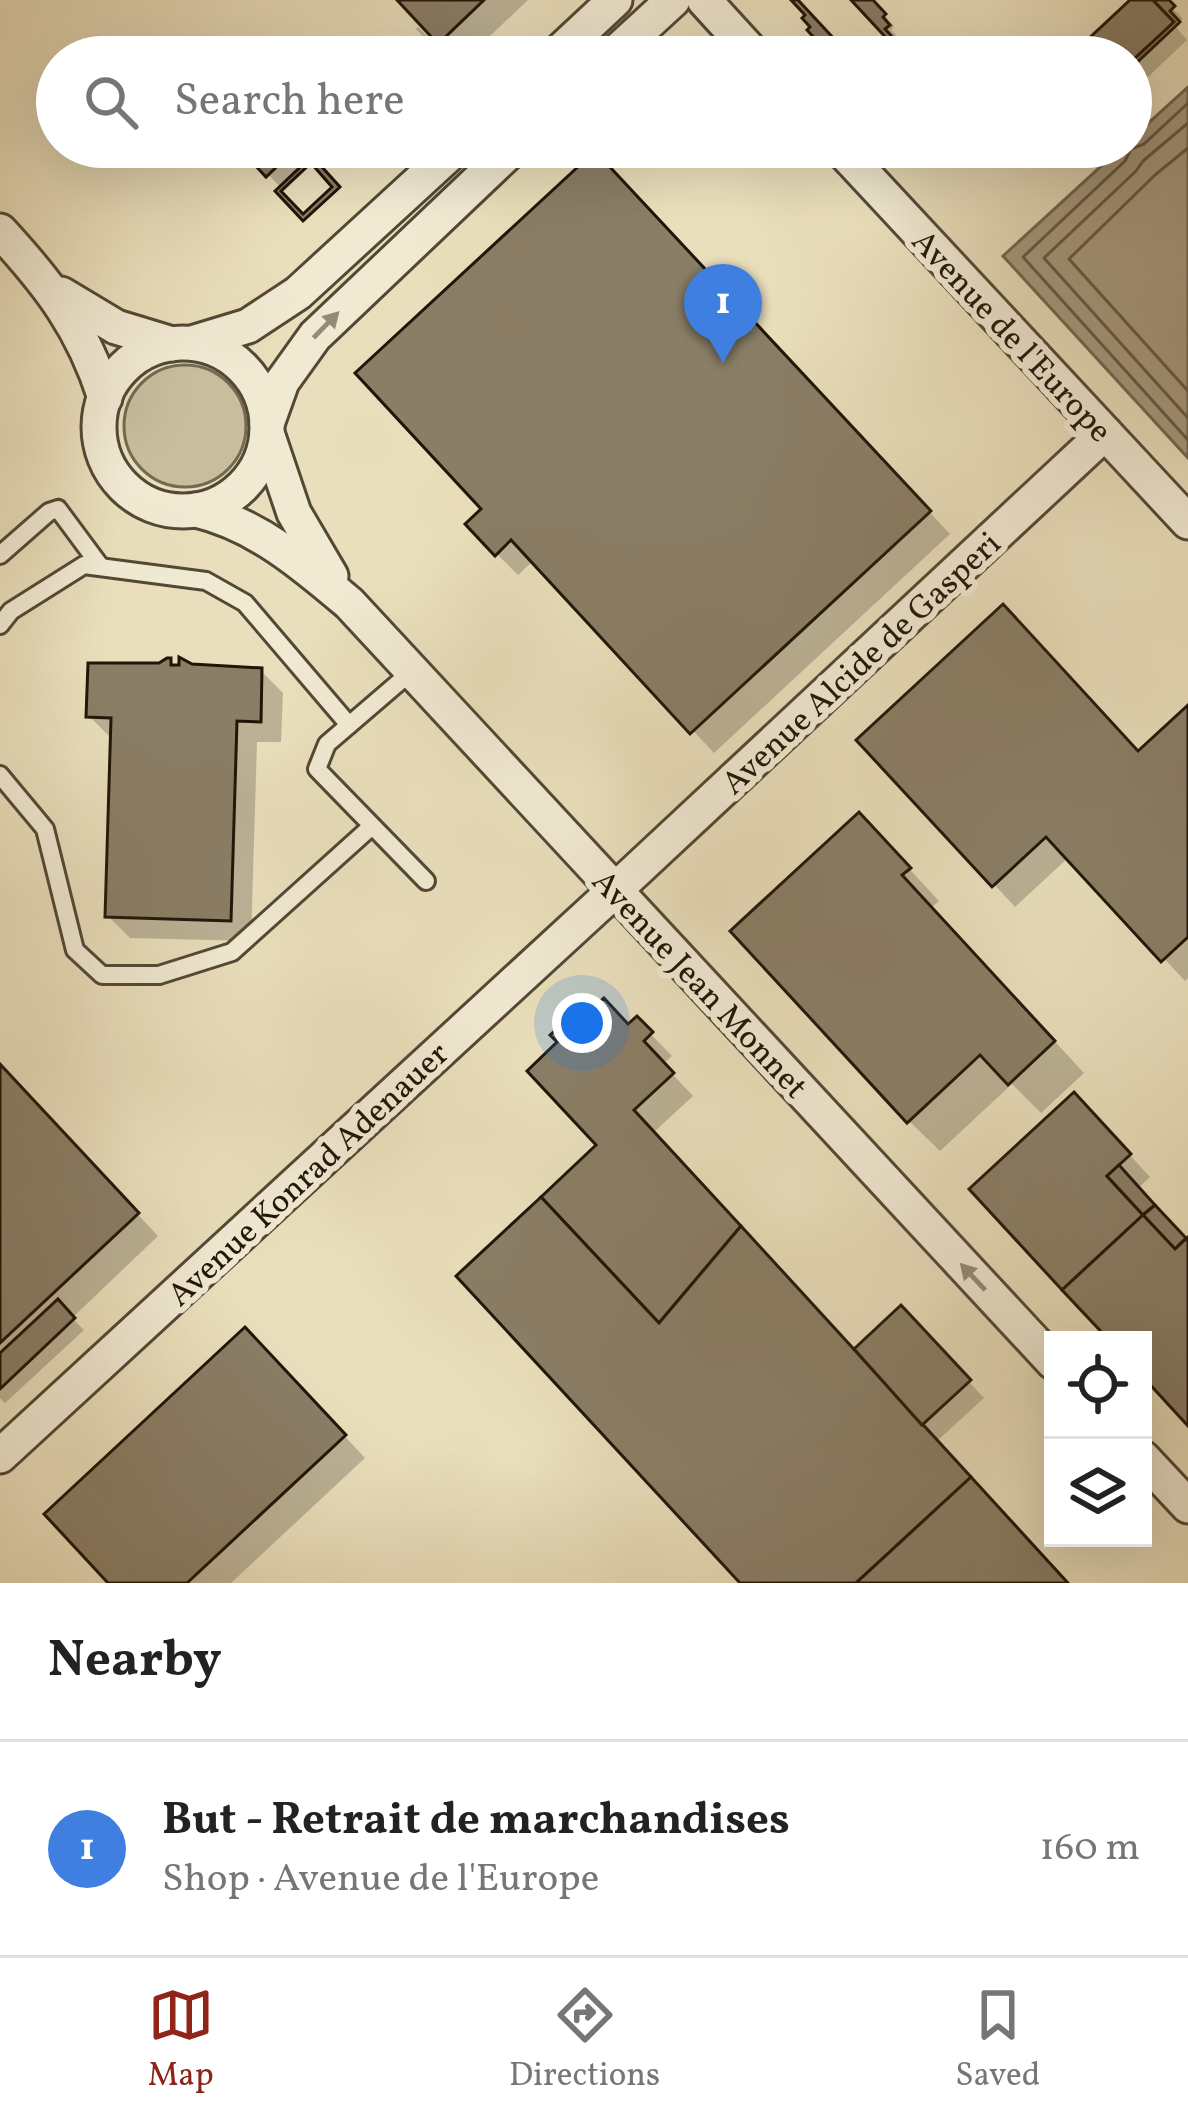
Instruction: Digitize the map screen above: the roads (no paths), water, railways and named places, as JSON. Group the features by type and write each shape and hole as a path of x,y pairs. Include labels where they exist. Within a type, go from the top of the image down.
{"street":[{"path":"576,36 615,0"},
{"path":"634,36 673,0"},
{"path":"704,0 737,36"},
{"path":"434,168 282,305 235,332 144,353 132,362 111,384 100,420 100,442 120,483 151,505 181,511 224,500 247,481 259,462 282,382 315,336 492,168"},
{"name":"Avenue de l'Europe","path":"858,168 1188,522"},
{"path":"0,231 72,302 116,327 218,351 243,369 260,394 267,428"},
{"path":"42,277 79,332 105,398"},
{"name":"Avenue Jean Monnet","path":"267,428 294,513 349,603"},
{"name":"Avenue Alcide de Gasperi","path":"615,890 1105,434"},
{"name":"Avenue Jean Monnet","path":"196,510 218,515 269,542 349,603 1044,1352"},
{"name":"Avenue Konrad Adenauer","path":"0,1456 615,890"},
{"path":"1152,1467 1188,1505"}],"lane":[{"path":"0,555 58,509 101,567"},
{"path":"0,625 11,611 84,566 206,581 245,603 350,725"},
{"path":"412,671 327,744 316,770 425,881"},
{"path":"0,775 45,829 76,950 102,975 160,975 232,952 373,826"}],"water":[{"path":"1188,87 1188,458 1003,256 1099,168 1152,168 1152,120"}],"place":[{"name":"But - Retrait de marchandises","path":"723,363"}]}
